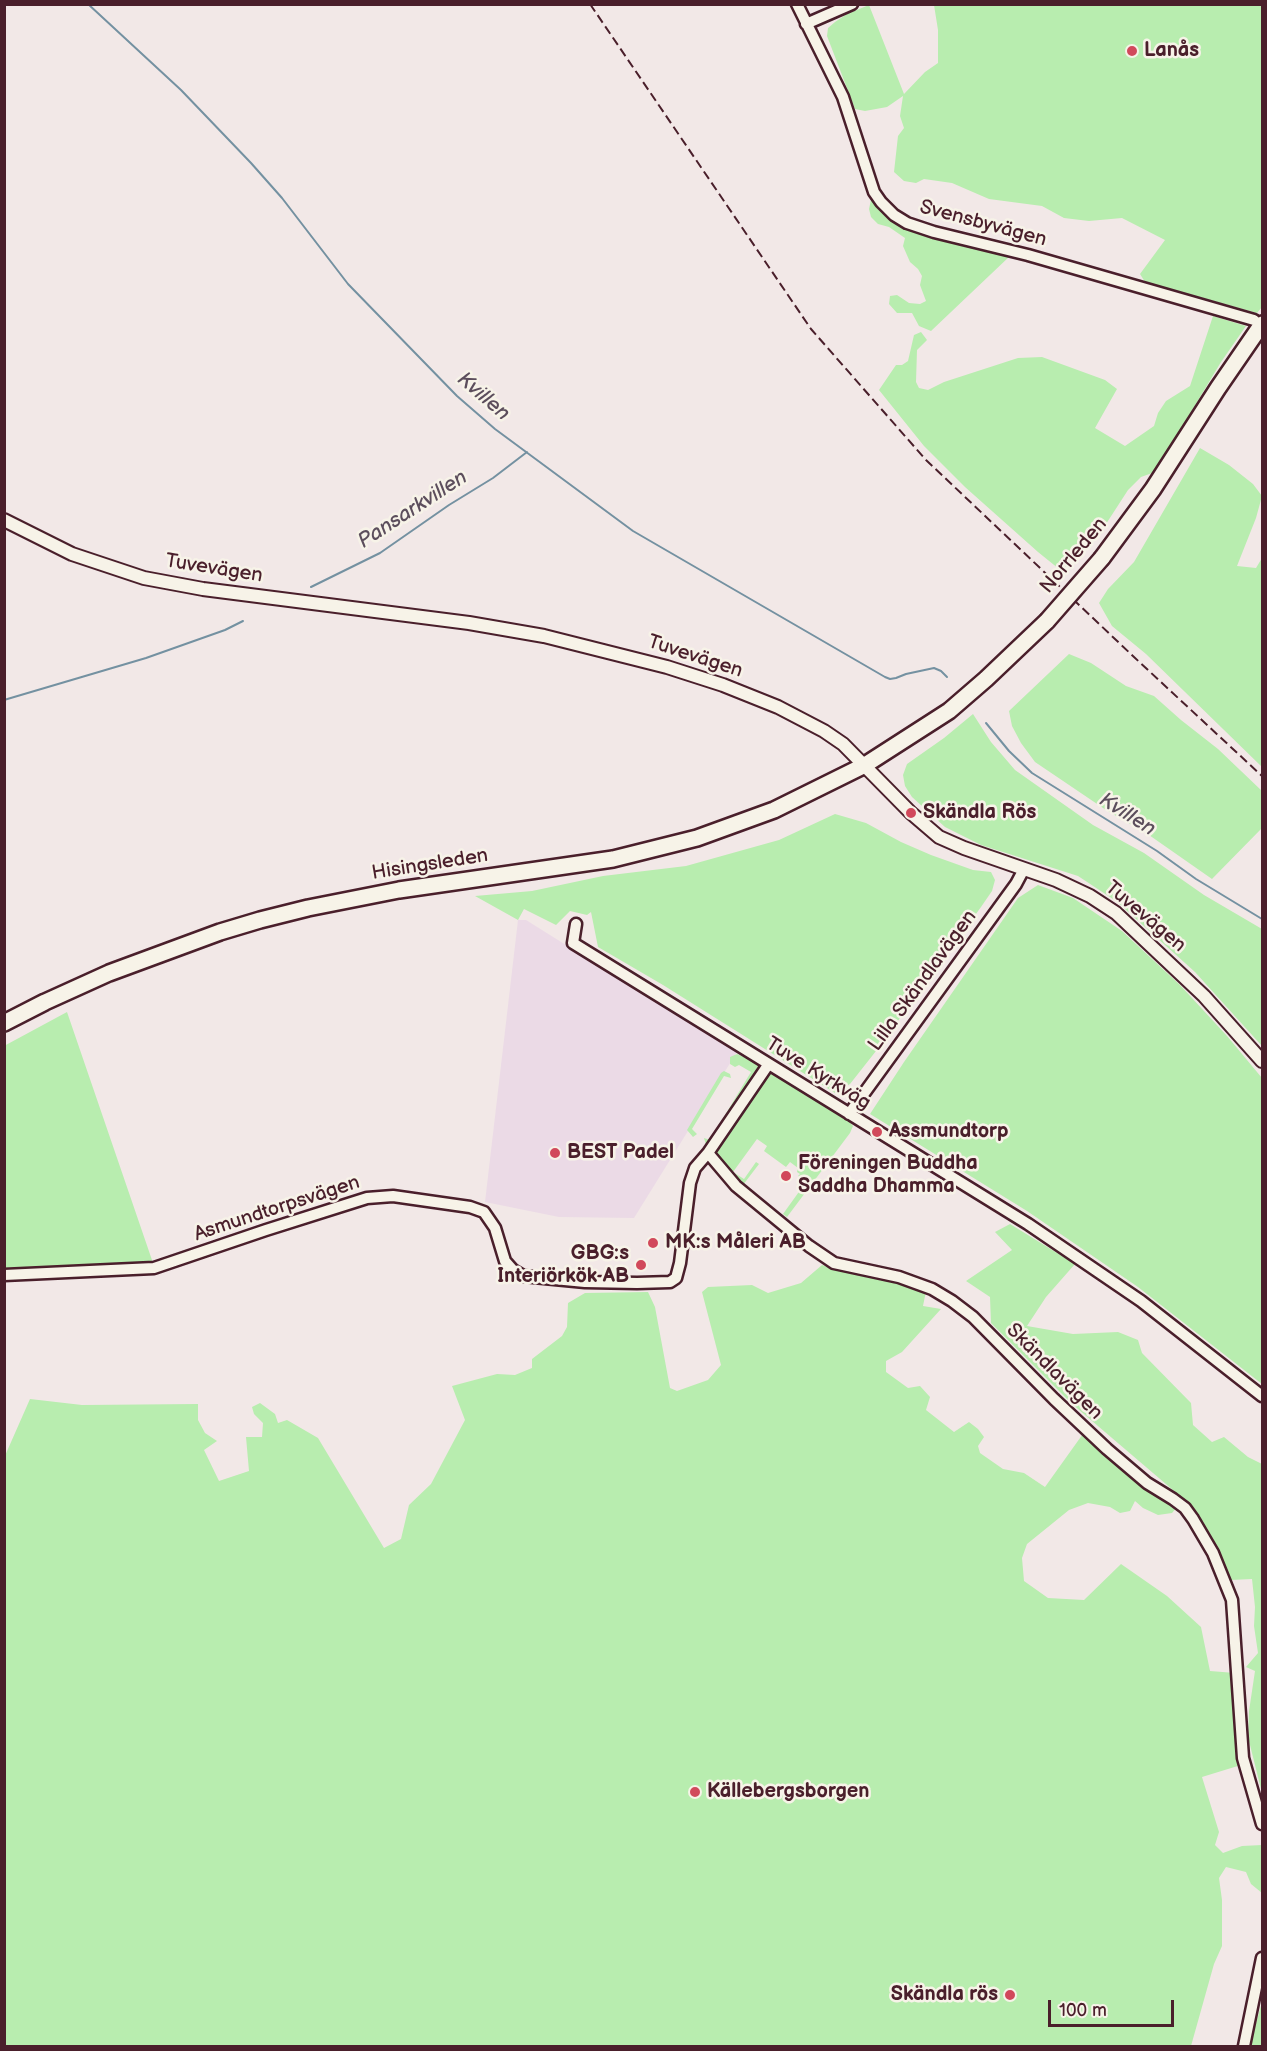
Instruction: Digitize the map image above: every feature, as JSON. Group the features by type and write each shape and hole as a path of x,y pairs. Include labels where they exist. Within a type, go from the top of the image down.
{"highway":[{"name":"Norrleden","path":"865,765 949,711 1047,621 1102,558 1147,498 1258,322"},
{"name":"Hisingsleden","path":"4,1023 109,973 220,932 308,908 371,895 601,861 674,845 717,832 774,810 865,765"}],"main road":[{"name":"Tuvevägen","path":"4,520 84,559 159,581 231,593 502,628 562,639 633,657 713,682 778,707 833,736 865,765 907,810 939,837 1077,889 1116,913 1204,996 1263,1061"}],"street":[{"name":"Svensbyvägen","path":"797,4 843,97 874,192 880,202 894,214 907,222 934,232 1028,255 1258,322"},
{"path":"806,24 852,4"},
{"name":"Lilla Skändlavägen","path":"849,1114 1016,884 1024,869"},
{"name":"Tuve Kyrkväg","path":"576,924 573,943 980,1194 1099,1271 1141,1300 1263,1396"},
{"path":"708,1153 768,1065"},
{"name":"Asmundtorpsvägen","path":"4,1275 154,1268 367,1198 393,1196 470,1207 484,1212 495,1228 505,1261 523,1276 585,1282 670,1282 676,1278 680,1263 690,1183 695,1168 708,1153"},
{"name":"Skändlavägen","path":"708,1153 736,1186 809,1246 834,1263 899,1277 932,1289 952,1300 973,1317 1054,1399 1119,1460 1185,1508 1213,1552 1232,1600 1243,1758 1263,1824"},
{"path":"1244,2046 1263,1958"}],"shaded area":[{"path":"518,920 526,920 737,1052 634,1218 559,1217 485,1202"}],"green space":[{"path":"869,5 904,94 925,72 938,63 938,30 934,5 1262,5 1262,307 1257,313 1145,282 1140,274 1165,240 1122,218 1089,221 1064,218 1042,206 989,199 952,183 924,179 916,183 904,181 894,172 898,136 904,128 900,116 903,96 887,107 865,111 855,109 827,36 828,28 835,22"},
{"path":"872,195 875,201 945,240 1010,256 931,331 919,326 912,313 897,313 889,304 890,296 897,295 909,303 920,304 926,301 920,285 922,276 910,262 903,246 905,238 889,227 878,224 871,217 869,209"},
{"path":"1213,316 1246,326 1221,362 1155,472 1141,477 1128,490 1106,524 1071,553 1064,573 965,487 924,446 879,390 896,365 902,365 908,361 914,335 921,332 927,340 917,350 916,382 919,388 928,390 944,382 1018,358 1042,357 1105,380 1117,389 1095,428 1125,446 1154,426 1158,413 1166,401 1190,386"},
{"path":"1200,448 1229,465 1253,484 1262,496 1237,566 1256,568 1262,558 1262,767 1146,654 1112,626 1099,603 1108,589 1134,562"},
{"path":"1069,654 1091,663 1126,686 1154,696 1218,749 1262,791 1262,828 1212,879 1149,835 1106,810 1035,762 1021,743 1012,726 1009,711"},
{"path":"973,714 991,742 1015,770 1093,825 1144,853 1204,895 1262,929 1262,1046 1195,972 1116,901 1078,876 981,845 945,827 912,797 905,786 903,775 907,764"},
{"path":"835,814 866,823 931,855 973,870 991,872 995,880 992,891 981,907 876,1051 850,1084 835,1093 598,947 591,912 587,915 570,911 556,925 524,909 518,920 475,896 532,891 603,876 686,866 779,840"},
{"path":"1038,885 1073,898 1122,931 1180,985 1262,1078 1262,1384 1138,1287 1027,1211 870,1114 1018,898"},
{"path":"67,1012 153,1263 5,1270 4,1046"},
{"path":"737,1054 756,1062 760,1068 708,1146 704,1138 710,1140 751,1072 739,1065 735,1067 730,1064 730,1057"},
{"path":"724,1071 730,1074 731,1078 724,1076 692,1129 697,1134 693,1137 687,1130"},
{"path":"772,1073 848,1120 853,1126 787,1217 783,1214 806,1182 798,1176 800,1174 797,1172 798,1168 790,1162 786,1167 764,1151 767,1146 757,1139 733,1172 744,1179 756,1162 759,1164 743,1185 737,1184 717,1160 720,1145 765,1076"},
{"path":"1010,1224 1075,1264 1046,1297 1027,1326 1073,1334 1118,1332 1138,1340 1142,1353 1191,1403 1193,1425 1212,1442 1224,1437 1248,1457 1262,1464 1262,1793 1248,1737 1255,1671 1246,1667 1258,1653 1254,1626 1255,1607 1252,1579 1231,1580 1214,1541 1194,1508 1071,1403 991,1323 990,1297 966,1281 1012,1250 995,1232"},
{"path":"822,1265 848,1273 867,1274 904,1283 926,1291 923,1306 941,1309 902,1352 886,1361 886,1372 908,1388 920,1386 930,1397 926,1410 954,1432 969,1422 978,1429 984,1437 978,1446 980,1453 1003,1469 1024,1473 1045,1487 1085,1431 1140,1485 1161,1495 1177,1507 1172,1513 1158,1515 1143,1508 1135,1501 1130,1511 1120,1513 1110,1507 1088,1503 1069,1510 1027,1544 1022,1558 1024,1581 1048,1598 1084,1600 1121,1564 1167,1596 1201,1627 1210,1671 1235,1673 1235,1741 1241,1765 1202,1777 1219,1832 1215,1845 1223,1853 1242,1846 1262,1845 1262,1893 1251,1884 1246,1872 1226,1867 1219,1878 1222,1900 1222,1946 1214,1964 1191,2046 5,2046 4,1458 30,1399 82,1405 198,1404 198,1420 205,1433 217,1441 204,1450 219,1481 249,1471 246,1437 262,1437 263,1423 254,1414 252,1407 260,1403 275,1414 278,1423 287,1420 318,1438 384,1548 401,1539 409,1505 431,1484 465,1420 452,1386 497,1374 515,1375 532,1368 532,1359 562,1336 567,1327 568,1303 585,1293 648,1292 655,1307 670,1388 677,1391 708,1380 721,1365 702,1292 708,1287 752,1285 768,1293 801,1283"},
{"path":"1262,2002 1262,2046 1250,2046 1255,2027"}],"waterway":[{"name":"Kvillen","path":"88,4 181,90 251,163 282,198 348,284 457,396 495,429 633,531 885,677 896,678 934,668 947,677"},
{"name":"Pansarkvillen","path":"311,587 380,553 449,505 493,478 527,452"},
{"name":"Pansarkvillen","path":"4,700 146,658 225,630 243,621"},
{"name":"Kvillen","path":"986,723 1009,751 1032,773 1262,919"}],"railway":[{"path":"590,4 811,329 926,460 1262,776"}],"place":[{"name":"Lanås","path":"1132,51"},
{"name":"Skändla Rös","path":"911,813"},
{"name":"Assmundtorp","path":"877,1132"},
{"name":"BEST Padel","path":"555,1153"},
{"name":"Föreningen Buddha Saddha Dhamma","path":"786,1176"},
{"name":"MK:s Måleri AB","path":"653,1243"},
{"name":"GBG:s Interiörkök AB","path":"641,1265"},
{"name":"Källebergsborgen","path":"695,1792"},
{"name":"Skändla rös","path":"1010,1995"}]}
